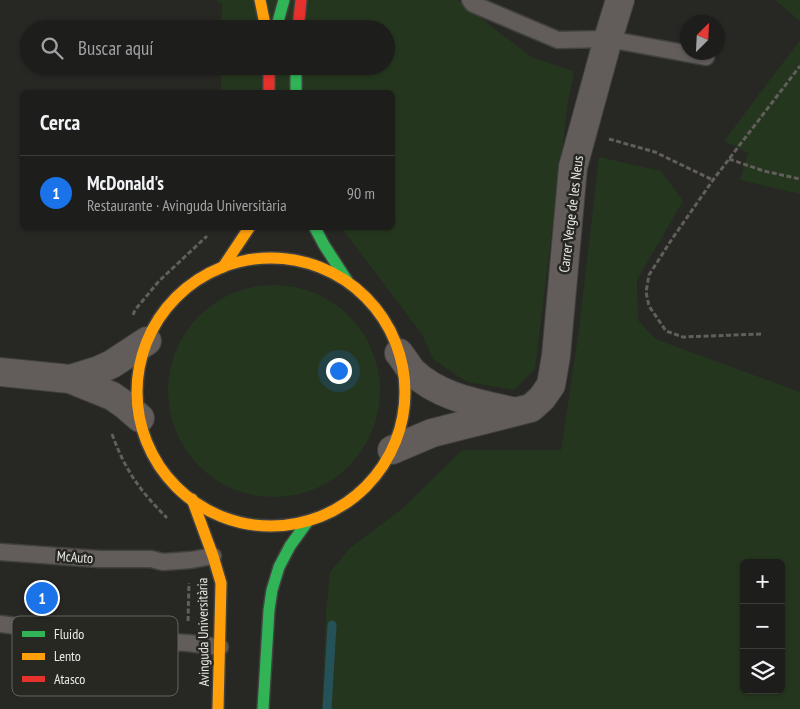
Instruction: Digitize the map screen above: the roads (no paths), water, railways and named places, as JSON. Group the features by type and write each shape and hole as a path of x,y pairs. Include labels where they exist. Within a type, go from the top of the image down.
{"main road":[{"path":"260,0 264,20"},
{"path":"278,20 284,0"},
{"path":"299,20 301,0"},
{"path":"269,75 269,90"},
{"path":"296,75 296,90"},
{"path":"223,267 247,230"},
{"path":"315,230 348,283"},
{"path":"280,259 302,262 316,266 348,283 368,300 383,319 392,336 403,367 405,395 402,423 392,450 377,474 358,494 334,510 308,521 293,524 262,526 247,524 218,515 192,500 171,480 155,457 148,445 140,418 138,402 139,371 142,356 160,317 178,296 199,279 223,267 251,260 280,259"},
{"name":"Avinguda Universitària","path":"192,500 214,556 220,583 218,709"},
{"path":"263,709 268,619 272,590 279,566 290,546 308,521"}],"street":[{"name":"Carrer Verge de les Neus","path":"392,450 432,433 531,408 542,398 551,385 556,356 573,167 620,0"},
{"path":"70,379 112,364 148,341"},
{"path":"399,353 413,372 431,386 451,396 515,412"},
{"path":"0,372 70,379 112,396 140,418"}],"lane":[{"path":"470,0 473,4 558,40 608,39 680,52"},
{"name":"McAuto","path":"0,552 99,559 151,559 163,562 214,556"},
{"path":"178,642 220,646"}],"waterway":[{"path":"327,709 332,625"}],"place":[{"name":"McDonald's","path":"42,598"}]}
